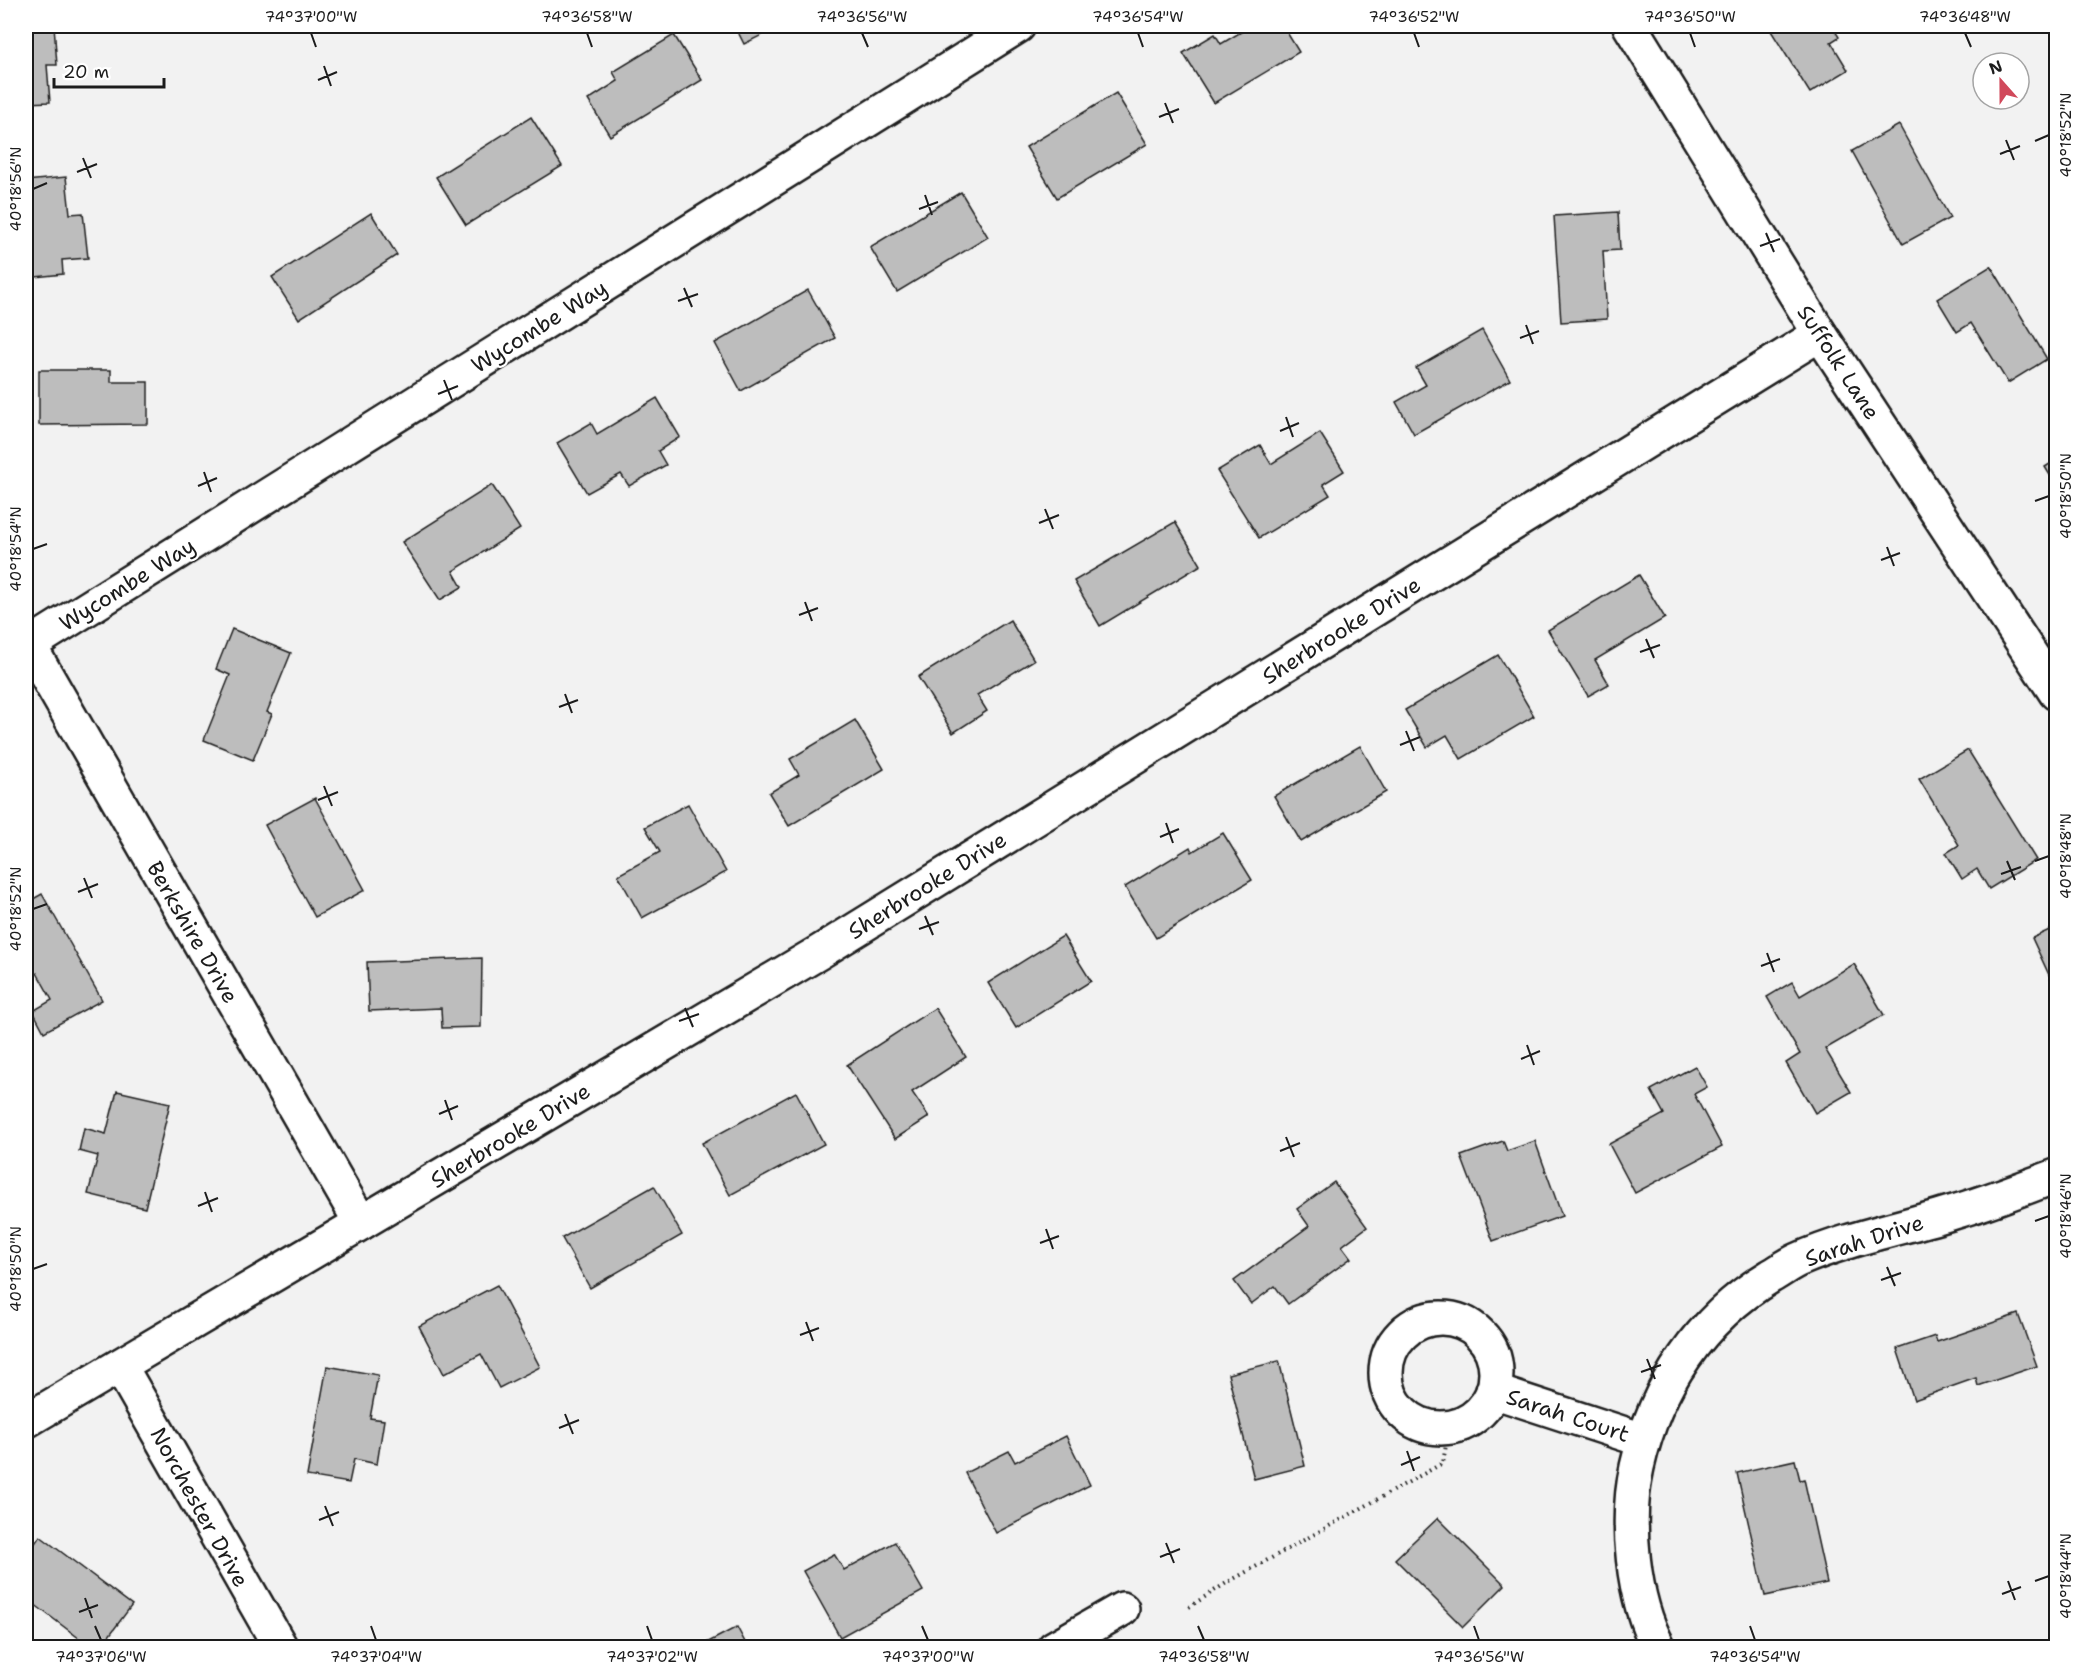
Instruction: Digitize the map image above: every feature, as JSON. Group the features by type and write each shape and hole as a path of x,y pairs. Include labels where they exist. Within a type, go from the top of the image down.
{"street":[{"name":"Wycombe Way","path":"27,643 1018,26"},
{"name":"Suffolk Lane","path":"1630,26 1820,334 2056,693"},
{"name":"Sherbrooke Drive","path":"26,1421 818,952 1820,334"},
{"name":"Berkshire Drive","path":"27,643 361,1223"},
{"name":"Sarah Drive","path":"1659,1647 1654,1639 1637,1586 1631,1536 1633,1485 1643,1440 1659,1398 1680,1362 1711,1323 1749,1289 1797,1260 1845,1243 1957,1212 2056,1176"},
{"name":"Sarah Court","path":"1433,1319 1452,1319 1470,1326 1484,1338 1493,1355 1497,1373 1493,1391 1476,1416 1463,1424 1449,1427 1435,1428 1421,1425 1409,1418 1396,1406 1388,1388 1386,1370 1390,1351 1400,1336 1415,1324 1433,1319"},
{"name":"Norchester Drive","path":"120,1366 280,1647"},
{"name":"Sarah Court","path":"1493,1391 1643,1440"},
{"path":"1054,1647 1122,1609"}],"path":[{"path":"1189,1607 1228,1582 1443,1463 1449,1427"}],"building":[{"path":"26,26 54,26 57,65 47,65 50,102 26,103"},
{"path":"735,26 780,26 744,44"},
{"path":"1251,26 1283,26 1299,52 1214,103 1183,53 1215,34 1221,44"},
{"path":"1768,26 1832,26 1839,37 1831,42 1848,70 1810,93"},
{"path":"674,35 702,80 610,136 588,100 618,81 613,72"},
{"path":"1116,93 1147,144 1057,198 1026,147"},
{"path":"531,117 562,166 466,225 436,177"},
{"path":"1899,125 1950,218 1903,244 1852,151"},
{"path":"66,177 70,214 83,213 88,258 62,260 63,274 26,278 26,181"},
{"path":"961,192 988,237 897,292 870,247"},
{"path":"1618,212 1620,250 1603,251 1607,319 1561,322 1554,216"},
{"path":"371,213 397,255 299,319 272,277"},
{"path":"1991,266 2047,359 2008,383 1971,323 1957,332 1937,299"},
{"path":"808,290 835,338 741,391 715,343"},
{"path":"1482,330 1510,380 1414,434 1396,402 1426,385 1416,368"},
{"path":"39,370 111,370 111,382 148,382 148,424 39,425"},
{"path":"657,398 680,437 658,451 666,465 629,486 621,474 587,493 557,443 591,423 597,434"},
{"path":"1320,433 1344,471 1323,484 1330,495 1259,538 1217,471 1260,445 1271,464"},
{"path":"2056,460 2056,485 2045,467"},
{"path":"492,485 520,529 453,571 462,587 440,600 402,542"},
{"path":"1175,522 1201,565 1100,626 1074,581"},
{"path":"1639,575 1665,618 1595,660 1609,684 1588,696 1548,630"},
{"path":"1010,620 1034,660 977,695 987,711 953,733 918,677"},
{"path":"232,629 291,653 267,712 272,714 253,760 204,740 230,675 216,669"},
{"path":"1498,655 1534,716 1461,759 1447,735 1427,747 1405,710"},
{"path":"855,720 884,769 789,826 769,793 799,775 790,759"},
{"path":"1360,746 1386,792 1301,842 1274,796"},
{"path":"1968,750 2036,860 1989,889 1977,869 1962,879 1946,853 1959,845 1919,779"},
{"path":"315,798 365,890 315,917 265,825"},
{"path":"688,804 726,872 642,918 618,875 660,852 645,827"},
{"path":"1223,833 1252,880 1156,938 1125,887 1190,847 1192,852"},
{"path":"42,894 102,1000 44,1032 33,1011 52,1000 37,973 29,978 26,972 26,903"},
{"path":"2056,927 2056,990 2032,938"},
{"path":"1063,936 1091,981 1016,1028 988,983"},
{"path":"482,958 481,1027 442,1028 441,1008 369,1011 367,962"},
{"path":"1854,964 1884,1015 1825,1049 1851,1092 1815,1113 1786,1063 1800,1054 1767,997 1792,982 1800,996"},
{"path":"935,1008 966,1057 912,1092 929,1117 895,1139 847,1065"},
{"path":"1695,1066 1707,1087 1694,1094 1722,1147 1635,1193 1609,1144 1664,1114 1651,1090"},
{"path":"117,1091 170,1103 145,1208 88,1194 98,1156 79,1151 84,1128 106,1134"},
{"path":"796,1092 824,1144 730,1195 702,1143"},
{"path":"1503,1141 1507,1151 1535,1141 1562,1216 1493,1241 1461,1156"},
{"path":"1334,1182 1367,1227 1342,1246 1351,1258 1288,1304 1275,1286 1251,1304 1234,1281 1309,1226 1297,1209"},
{"path":"654,1186 682,1235 590,1288 562,1238"},
{"path":"497,1285 540,1367 499,1388 481,1354 444,1374 419,1326"},
{"path":"2018,1314 2037,1366 1978,1386 1976,1378 1914,1400 1897,1349 1935,1336 1937,1342"},
{"path":"1279,1361 1305,1466 1254,1479 1228,1374"},
{"path":"327,1366 378,1375 370,1418 384,1420 377,1464 354,1459 349,1483 307,1476"},
{"path":"1066,1436 1090,1485 996,1533 965,1473 1009,1451 1015,1462"},
{"path":"1795,1460 1800,1480 1804,1479 1827,1583 1765,1596 1737,1473"},
{"path":"1438,1518 1505,1585 1463,1627 1395,1559"},
{"path":"40,1536 132,1605 100,1648 92,1648 26,1598 26,1556"},
{"path":"895,1542 923,1591 840,1637 803,1571 834,1554 844,1570"},
{"path":"737,1627 748,1648 697,1648"}]}
